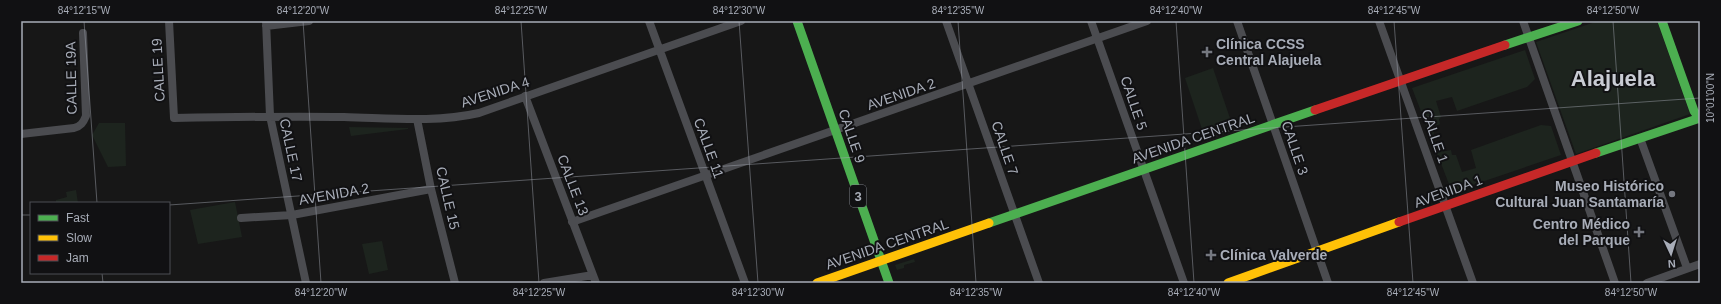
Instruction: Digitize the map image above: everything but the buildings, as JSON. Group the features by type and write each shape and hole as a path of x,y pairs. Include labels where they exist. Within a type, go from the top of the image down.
{"street":[{"name":"CALLE 19","path":"169,21 174,118"},
{"path":"266,23 309,21"},
{"name":"CALLE 11","path":"649,21 745,283"},
{"name":"AVENIDA 4","path":"174,118 270,116 417,119 447,118 469,115 741,21"},
{"name":"CALLE 9","path":"797,21 889,283"},
{"name":"CALLE 7","path":"946,21 1039,283"},
{"name":"CALLE 5","path":"1091,21 1184,283"},
{"name":"AVENIDA 2","path":"572,222 1147,21"},
{"name":"CALLE 3","path":"1237,21 1328,283"},
{"name":"CALLE 1","path":"1380,21 1473,283"},
{"path":"1523,21 1615,283"},
{"name":"AVENIDA CENTRAL","path":"817,283 1401,80 1578,21"},
{"path":"1662,21 1694,111 1700,118"},
{"name":"CALLE 17","path":"266,23 270,116 306,283"},
{"name":"CALLE 19A","path":"21,134 74,128 80,126 84,122 86,116 83,33"},
{"name":"CALLE 13","path":"525,96 594,279"},
{"name":"AVENIDA 1","path":"1228,283 1572,161 1700,118"},
{"name":"CALLE 15","path":"417,119 431,189 455,283"},
{"path":"1640,138 1687,268"},
{"name":"AVENIDA 2","path":"242,218 292,215 431,189"},
{"path":"1647,283 1700,264"},
{"path":"544,283 594,279"}],"shaded area":[{"path":"1598,21 1657,21 1690,114 1576,154 1536,42"},
{"path":"1525,50 1535,79 1527,87 1457,111 1452,97 1436,101 1441,117 1439,119 1440,124 1436,126 1433,136 1436,145 1446,151 1451,150 1452,155 1456,155 1462,172 1476,168 1471,150 1541,125 1551,126 1561,155 1452,192 1412,88"},
{"path":"1213,68 1234,130 1206,141 1185,78"},
{"path":"1612,73 1618,73 1622,77 1622,83 1618,87 1612,87 1608,83 1608,77"},
{"path":"99,123 125,123 126,166 108,167 92,135"},
{"path":"349,127 408,128 408,129 351,136"},
{"path":"76,190 78,202 56,202 56,200 67,197 66,192"},
{"path":"235,202 242,237 198,244 190,210"},
{"path":"382,241 388,270 369,274 362,244"},
{"path":"914,259 915,262 904,265 904,268 897,270 895,265"}],"traffic: fast":[{"path":"797,21 889,283"},
{"path":"1505,45 1578,21"},
{"path":"1662,21 1694,111 1700,119"},
{"path":"989,223 1315,110"},
{"path":"1596,153 1700,118"}],"traffic: slow":[{"path":"1228,283 1399,222"},
{"path":"817,283 989,223"}],"traffic: jam":[{"path":"1315,110 1505,45"},
{"path":"1399,222 1596,153"}],"place":[{"name":"Clínica CCSS Central Alajuela","path":"1207,52"},
{"name":"Museo Histórico Cultural Juan Santamaría","path":"1672,194"},
{"name":"Centro Médico del Parque","path":"1639,232"},
{"name":"Clínica Valverde","path":"1211,255"}],"district":[{"name":"Alajuela","path":"1613,78"}]}
